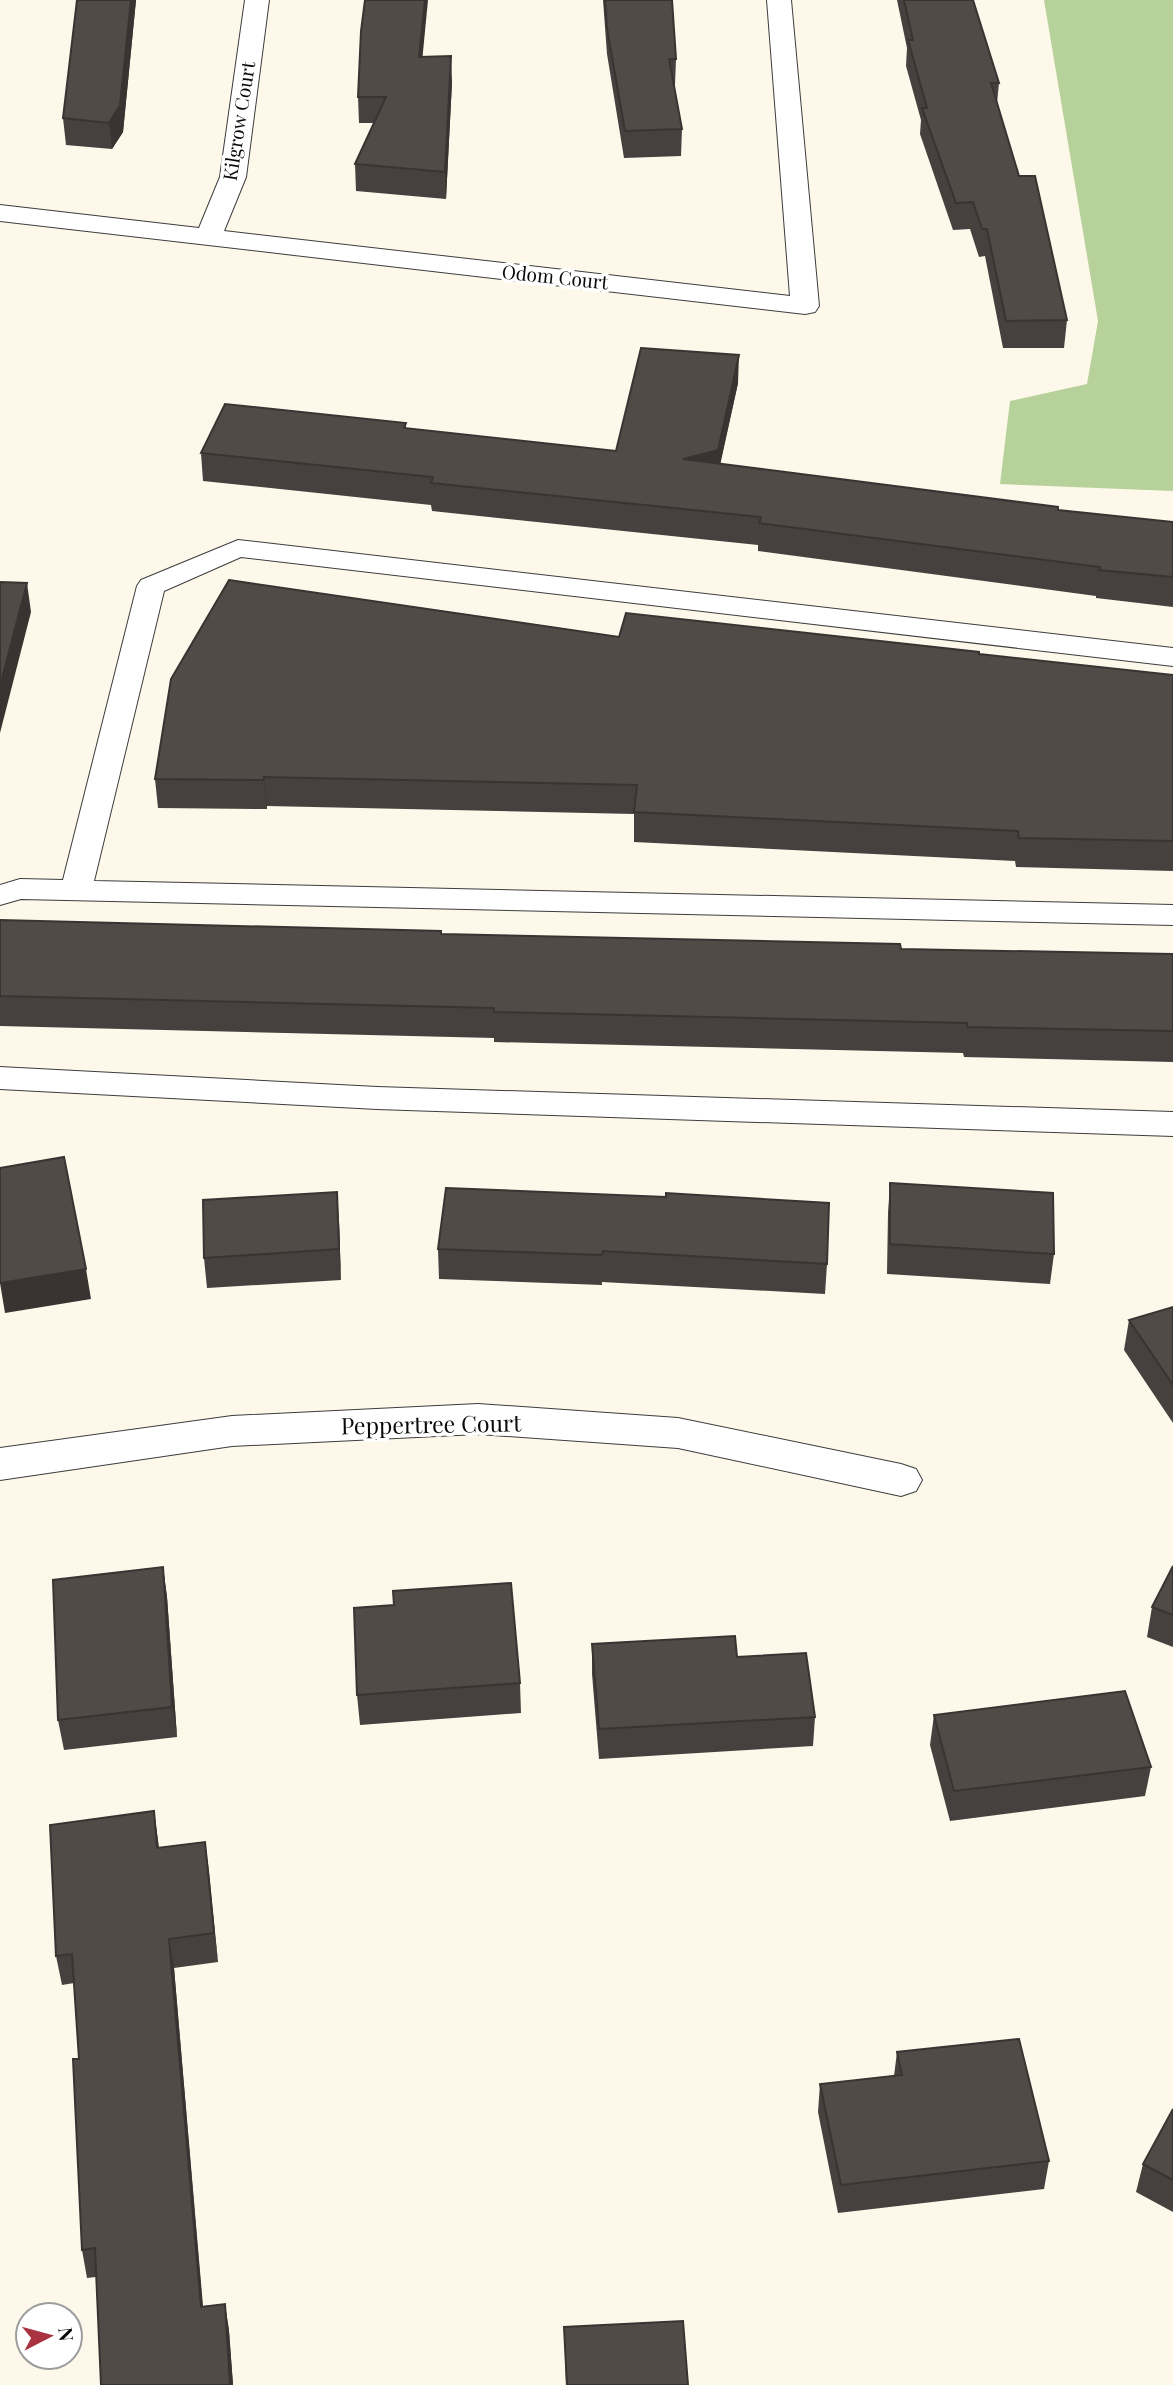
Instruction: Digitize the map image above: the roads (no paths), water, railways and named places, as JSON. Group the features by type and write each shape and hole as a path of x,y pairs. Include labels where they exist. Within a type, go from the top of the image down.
{"street":[{"name":"Kilgrow Court","path":"208,238 233,177 257,0"},
{"name":"Odom Court","path":"0,213 805,306 779,0"},
{"name":"Peppertree Court","path":"0,1464 232,1431 478,1419 678,1433 901,1480"}],"lane":[{"path":"76,890 151,586 238,548 1173,657"},
{"path":"0,895 20,889 1173,915"},
{"path":"0,1078 377,1098 1173,1124"}]}
